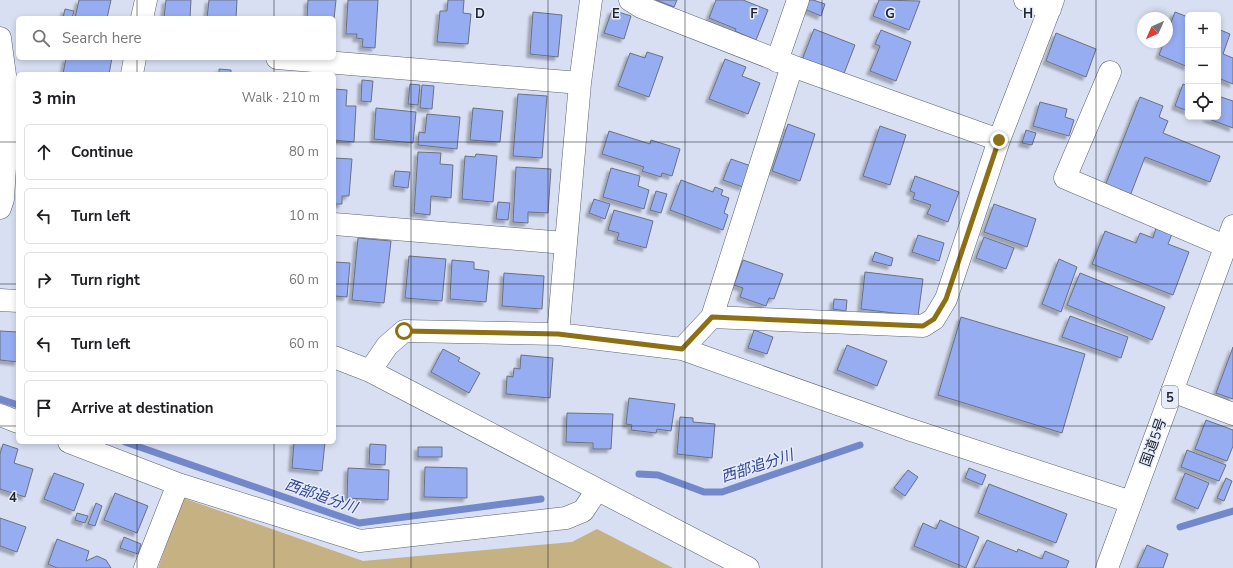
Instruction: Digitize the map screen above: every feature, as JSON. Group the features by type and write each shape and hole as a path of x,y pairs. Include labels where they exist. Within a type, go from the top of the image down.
{"main road":[{"path":"142,16 146,0"},
{"path":"558,334 580,83 591,0"},
{"path":"630,0 641,7 784,63 999,140"},
{"path":"682,349 712,317 784,63 798,0"},
{"path":"712,317 923,326 934,319 946,299 999,140 1052,5 1025,0"},
{"path":"0,38 9,105 7,202"},
{"path":"132,72 135,60"},
{"path":"301,60 580,83"},
{"path":"1110,72 1066,178 1225,246"},
{"path":"336,224 566,243"},
{"name":"国道5号","path":"1107,568 1233,226"},
{"path":"0,300 16,301"},
{"path":"370,371 387,346 404,331 558,334 682,349 908,429 1131,502"},
{"path":"336,358 370,371 748,568"},
{"path":"1172,391 1233,414"},
{"path":"0,416 16,421"},
{"path":"74,444 178,484 360,541 566,518 583,511 597,490"},
{"path":"146,568 178,484"}],"shaded area":[{"path":"183,498 363,561 572,542 597,529 673,568 158,568"}],"building":[{"path":"79,0 111,0 107,16 75,16"},
{"path":"166,0 191,0 190,16 164,16"},
{"path":"209,0 237,0 236,16 207,16"},
{"path":"308,0 336,0 334,16 307,16"},
{"path":"348,0 378,0 375,48 362,47 363,39 356,38 357,34 346,34"},
{"path":"448,0 464,0 463,13 471,14 468,44 437,42 440,11 447,11"},
{"path":"656,0 677,0 674,7"},
{"path":"716,0 743,0 768,10 756,40 735,31 736,29 709,18"},
{"path":"805,0 813,0 825,4 821,16 802,8"},
{"path":"879,0 920,1 909,30 873,16"},
{"path":"65,9 74,11 73,16 63,16"},
{"path":"612,10 631,16 624,39 604,33"},
{"path":"533,12 562,15 558,57 530,54"},
{"path":"1175,12 1185,16 1185,66 1159,55 1162,48 1173,48 1173,17"},
{"path":"814,29 855,45 843,76 802,60"},
{"path":"881,30 911,42 896,81 870,71 880,46 875,44"},
{"path":"1221,30 1230,34 1223,54 1233,58 1233,84 1221,79"},
{"path":"1056,33 1096,49 1086,77 1046,61"},
{"path":"647,52 663,57 649,97 618,86 630,53 645,58"},
{"path":"725,59 746,67 742,76 760,83 748,114 709,99"},
{"path":"66,60 112,60 109,72 63,72"},
{"path":"219,69 231,70 231,72 219,72"},
{"path":"362,80 373,81 371,102 361,101"},
{"path":"410,84 420,85 418,105 408,104"},
{"path":"1183,84 1185,85 1185,110 1175,106"},
{"path":"422,85 434,86 432,109 420,108"},
{"path":"336,89 347,90 346,106 356,106 354,142 336,140"},
{"path":"518,94 547,96 542,158 513,156"},
{"path":"1140,97 1163,106 1159,117 1168,121 1163,133 1220,156 1210,182 1145,157 1130,196 1105,186"},
{"path":"1221,97 1233,101 1233,128 1211,120 1221,120"},
{"path":"1040,102 1067,109 1065,117 1074,120 1069,136 1033,126"},
{"path":"376,108 416,112 413,143 374,139"},
{"path":"473,108 503,111 500,142 470,140"},
{"path":"427,114 460,117 457,149 418,145 419,132 425,133"},
{"path":"788,124 815,134 800,181 772,171"},
{"path":"880,126 906,135 890,185 863,176"},
{"path":"1026,130 1036,133 1032,145 1022,143"},
{"path":"609,131 650,144 651,140 680,149 672,176 662,173 661,177 642,171 644,167 602,154"},
{"path":"418,152 441,153 440,164 453,165 451,198 431,196 430,215 414,213"},
{"path":"476,154 497,156 493,202 462,199 465,156 475,157"},
{"path":"336,158 352,159 349,196 342,196 342,204 336,204"},
{"path":"731,159 751,166 743,187 723,180"},
{"path":"516,167 551,169 548,213 528,212 528,223 513,222"},
{"path":"611,168 640,176 638,186 649,190 644,209 603,197"},
{"path":"395,171 410,172 408,188 393,186"},
{"path":"915,176 959,192 948,222 927,214 931,205 913,199 915,193 910,191"},
{"path":"681,180 713,192 715,187 723,190 721,195 729,198 724,213 728,215 723,230 670,210"},
{"path":"656,191 667,194 661,213 650,210"},
{"path":"594,199 610,204 605,219 589,213"},
{"path":"498,202 510,203 508,220 496,219"},
{"path":"994,204 1036,219 1027,247 984,232"},
{"path":"614,210 653,221 646,248 617,240 619,233 608,230"},
{"path":"1156,228 1172,234 1168,244 1189,252 1173,295 1092,264 1105,231 1136,243 1140,233 1153,238"},
{"path":"918,235 944,243 939,261 912,252"},
{"path":"984,237 1014,248 1006,269 976,258"},
{"path":"358,238 391,241 384,303 352,300"},
{"path":"875,252 893,258 891,266 872,261"},
{"path":"409,256 446,259 442,301 405,298"},
{"path":"1059,259 1077,267 1061,312 1042,304"},
{"path":"452,260 474,262 474,269 489,271 486,302 450,299"},
{"path":"743,260 783,274 774,299 769,298 766,306 740,297 743,288 734,285"},
{"path":"336,262 350,263 347,297 336,296"},
{"path":"865,272 923,279 918,316 861,309"},
{"path":"504,273 544,276 542,309 502,306"},
{"path":"1080,273 1165,307 1152,340 1067,305"},
{"path":"834,299 847,300 846,311 833,309"},
{"path":"1070,316 1128,337 1121,358 1062,337"},
{"path":"961,317 1085,354 1062,433 938,395"},
{"path":"754,330 773,337 767,354 748,348"},
{"path":"0,331 16,332 16,362 0,360"},
{"path":"847,345 887,361 877,386 837,370"},
{"path":"1233,347 1233,399 1216,393"},
{"path":"443,349 460,358 458,361 480,373 469,393 431,372"},
{"path":"521,355 553,358 550,398 506,394 507,376 513,377 514,368 520,369"},
{"path":"629,398 675,404 671,431 657,429 656,433 631,430 632,425 626,424"},
{"path":"567,413 613,414 611,449 593,449 593,443 566,442"},
{"path":"680,417 693,418 693,422 715,424 712,458 677,454"},
{"path":"1206,420 1233,430 1233,446 1227,461 1195,449"},
{"path":"3,444 18,449 14,463 33,469 25,497 0,489 0,454"},
{"path":"294,444 325,444 322,471 292,468"},
{"path":"370,444 386,445 385,465 369,464"},
{"path":"418,447 442,447 442,457 418,457"},
{"path":"1187,450 1226,465 1219,481 1181,467"},
{"path":"425,467 467,468 467,498 424,497"},
{"path":"348,468 389,470 388,500 347,498"},
{"path":"969,468 986,475 982,485 965,478"},
{"path":"908,470 918,477 905,496 894,488"},
{"path":"54,473 84,484 74,511 44,499"},
{"path":"1185,473 1209,483 1198,509 1175,499"},
{"path":"1226,478 1232,481 1224,501 1217,498"},
{"path":"989,484 1067,514 1056,543 978,513"},
{"path":"115,493 148,506 137,533 104,520"},
{"path":"96,503 102,506 95,526 88,524"},
{"path":"77,513 88,516 85,523 75,520"},
{"path":"0,518 26,527 17,552 0,546"},
{"path":"940,520 979,537 966,568 914,546 923,523 936,529"},
{"path":"124,537 141,544 138,554 120,548"},
{"path":"57,539 89,551 86,561 97,556 106,560 111,568 57,568 48,564"},
{"path":"987,540 1017,552 1018,549 1042,559 1045,551 1069,561 1066,568 974,568"},
{"path":"1147,545 1168,554 1163,568 1137,568"}],"waterway":[{"name":"西部追分川","path":"0,399 16,404"},
{"name":"西部追分川","path":"131,444 359,523 541,499"},
{"name":"西部追分川","path":"639,474 658,475 704,492 722,492 860,445"},
{"name":"西部追分川","path":"1180,527 1233,511"}],"route":[{"path":"404,331 558,334 682,349 712,317 923,326 934,319 946,299 999,140"}]}
